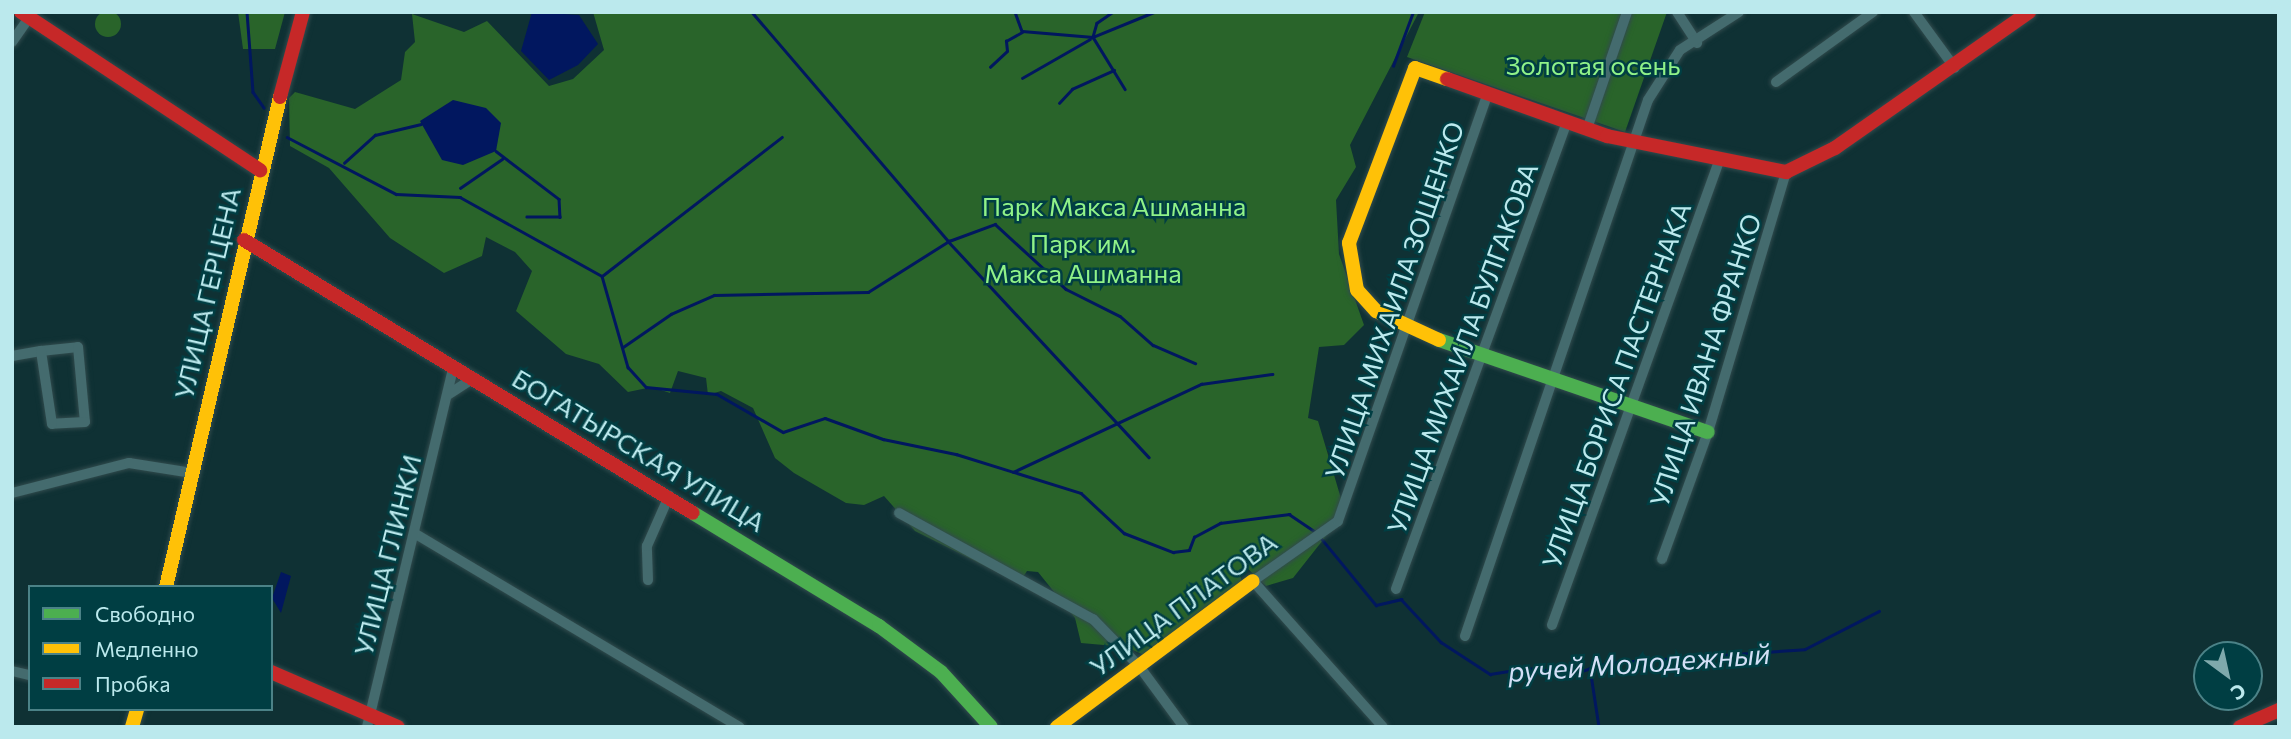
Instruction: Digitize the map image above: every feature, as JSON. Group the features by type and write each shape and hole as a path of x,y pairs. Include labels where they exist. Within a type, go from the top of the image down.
{"street":[{"name":"УЛИЦА ГЕРЦЕНА","path":"166,585 260,170 303,12"},
{"path":"1587,129 1627,12"},
{"path":"1677,12 1697,43"},
{"path":"1465,636 1639,139 1648,100 1680,50 1697,43 1739,12"},
{"path":"1776,82 1873,12"},
{"path":"1914,12 1955,68"},
{"path":"1708,432 1482,352 1407,329 1376,311 1357,290 1349,243 1415,68 1587,129 1786,172 1818,160 1955,68 2029,12"},
{"path":"12,42 25,15 260,170"},
{"name":"УЛИЦА МИХАИЛА ЗОЩЕНКО","path":"1338,522 1488,92"},
{"name":"УЛИЦА МИХАИЛА БУЛГАКОВА","path":"1396,589 1567,121"},
{"name":"УЛИЦА БОРИСА ПАСТЕРНАКА","path":"1552,625 1720,159"},
{"name":"УЛИЦА ИВАНА ФРАНКО","path":"1662,559 1708,432 1786,172"},
{"name":"БОГАТЫРСКАЯ УЛИЦА","path":"244,240 669,496 923,657 991,727"},
{"path":"12,356 41,351 78,347 85,422 52,424 41,351"},
{"name":"УЛИЦА ГЛИНКИ","path":"369,720 454,366"},
{"path":"449,394 474,378"},
{"path":"12,493 129,463 192,473"},
{"path":"648,580 647,546 669,496"},
{"path":"899,513 1093,619 1139,666 1184,727"},
{"name":"УЛИЦА ПЛАТОВА","path":"1058,727 1253,581 1338,522"},
{"path":"414,533 740,727"},
{"path":"1253,581 1383,727"},
{"path":"273,673 369,720 398,727"},
{"path":"2240,727 2279,710"}],"green space":[{"path":"108,11 117,15 121,24 117,33 108,37 99,33 95,24 99,15"},
{"path":"238,12 285,12 275,49 243,49"},
{"name":"Парк Макса Ашманна","path":"593,12 1419,12 1350,145 1356,167 1336,200 1339,254 1364,325 1344,345 1319,347 1308,418 1318,421 1345,512 1293,578 1266,586 1246,567 1239,570 1242,583 1144,655 1126,647 1081,643 1075,618 1038,572 1027,571 1019,583 915,531 884,496 864,505 846,503 794,473 775,458 753,408 721,391 708,395 706,378 678,371 670,393 652,387 628,392 599,364 566,354 516,311 532,271 515,252 486,237 482,256 444,273 390,238 329,168 290,146 289,98 295,92 355,109 401,80 405,52 415,42 412,14 464,32 487,21 549,86 573,79 604,50"},
{"name":"Золотая осень","path":"1425,12 1667,12 1625,132 1407,57"}],"shaded area":[{"path":"532,12 579,15 598,44 578,65 549,80 521,51"},
{"path":"453,100 486,108 501,123 496,151 463,165 442,160 420,121"},
{"path":"281,572 291,576 281,613 273,595"}],"waterway":[{"name":"ручей Молодежный","path":"247,12 253,92 264,108"},
{"path":"752,12 948,241 1149,457"},
{"path":"1015,12 1022,31 1093,37 1154,12"},
{"path":"1393,66 1413,12"},
{"path":"1112,13 1097,23 1093,37 1125,89"},
{"path":"990,67 1007,51 1006,41 1022,32"},
{"path":"1022,78 1090,39"},
{"path":"1059,103 1072,89 1114,70"},
{"path":"344,163 375,135 421,124"},
{"name":"ручей Молодежный","path":"287,137 396,194 460,197 602,276 628,367 646,387 717,394 783,432 825,418 883,439 956,454 1081,493 1124,533 1173,552 1189,550 1194,537 1220,523 1289,514 1317,533"},
{"path":"602,276 782,137"},
{"path":"496,151 559,199 560,217 527,217"},
{"path":"460,188 502,159"},
{"path":"623,347 671,314 714,295 868,292 949,241 995,224 1066,289 1120,316 1153,345 1195,363"},
{"path":"1013,472 1201,384 1272,374"},
{"name":"ручей Молодежный","path":"1321,538 1376,605 1401,599 1441,642 1490,674 1526,668 1575,673 1607,663 1805,649 1879,611"},
{"path":"1590,668 1599,727"}],"traffic: fast":[{"path":"1439,340 1708,432"},
{"path":"693,513 879,626 941,672 991,727"}],"traffic: slow":[{"path":"1439,340 1376,311 1357,290 1349,243 1415,68 1447,79"},
{"path":"166,585 280,97"},
{"path":"1057,727 1253,581"},
{"path":"132,727 136,711"}],"traffic: jam":[{"path":"21,12 260,170"},
{"path":"280,97 303,12"},
{"path":"1447,79 1607,136 1786,172 1835,148 2029,12"},
{"path":"244,240 693,513"},
{"path":"273,673 398,727"},
{"path":"2240,727 2279,710"}],"park label":[{"name":"Парк им. Макса Ашманна","path":"1083,258"}]}
